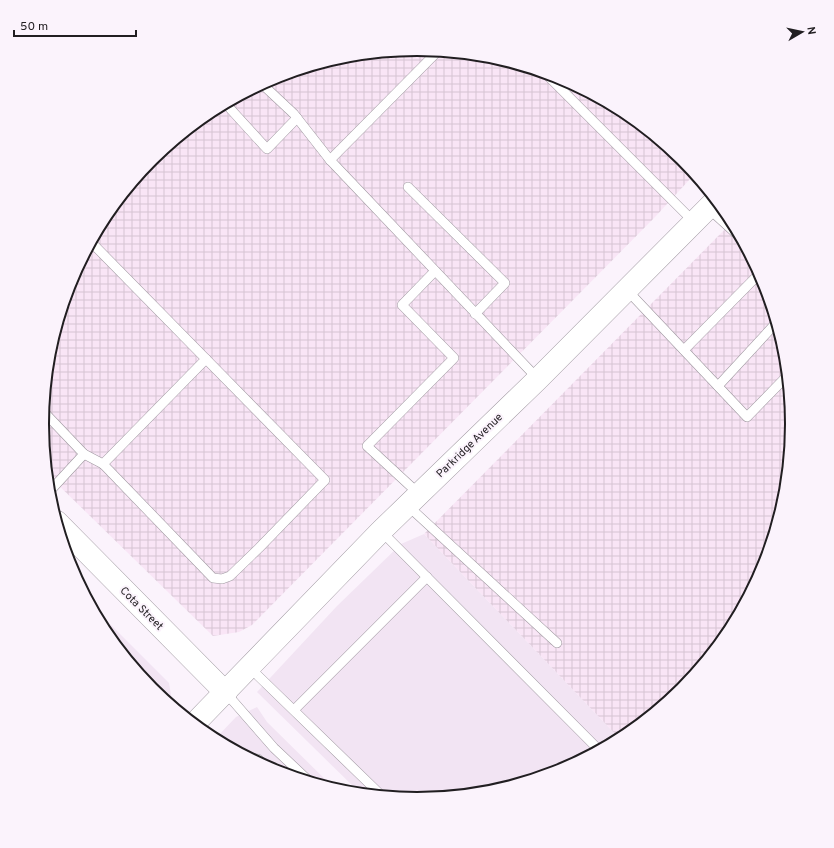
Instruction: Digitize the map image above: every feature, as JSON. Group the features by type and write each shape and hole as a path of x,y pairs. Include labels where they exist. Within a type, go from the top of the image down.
{"street":[{"name":"Parkridge Avenue","path":"198,720 226,693 381,531 538,379 706,210"},
{"name":"Cota Street","path":"66,531 226,693"}],"lane":[{"path":"330,160 432,57"},
{"path":"558,84 728,228"},
{"path":"266,88 297,118 330,160 538,379"},
{"path":"229,108 267,149 297,118"},
{"path":"408,187 505,283 475,314"},
{"path":"49,418 84,454 103,464 213,578 222,579 230,576 325,480 95,246"},
{"path":"435,271 402,305 454,358 367,446 413,499 557,643"},
{"path":"684,350 755,279"},
{"path":"626,289 747,417 782,381"},
{"path":"718,386 772,328"},
{"path":"103,464 206,359"},
{"path":"54,486 84,454"},
{"path":"381,531 595,746"},
{"path":"294,710 427,577"},
{"path":"250,668 374,789"},
{"path":"226,693 274,748 300,772"}],"shaded area":[{"path":"417,56 465,59 489,63 535,76 558,84 601,105 658,145 691,178 655,217 252,625 239,632 213,636 53,480 52,472 49,424 50,400 56,352 62,329 77,283 98,240 125,200 140,181 174,147 193,132 233,105 254,94 276,84 322,69 345,63 393,57"},
{"path":"727,227 736,240 757,283 778,352 784,400 784,448 778,496 757,565 736,608 709,648 694,667 660,701 615,734 424,534"},
{"path":"424,534 615,734 601,743 558,764 489,785 465,789 417,792 369,789 353,786 257,692 337,606 401,544"},
{"path":"105,619 169,683 170,697 140,667"},
{"path":"257,707 267,722 326,780 276,764 233,743 220,734 236,717"}]}
